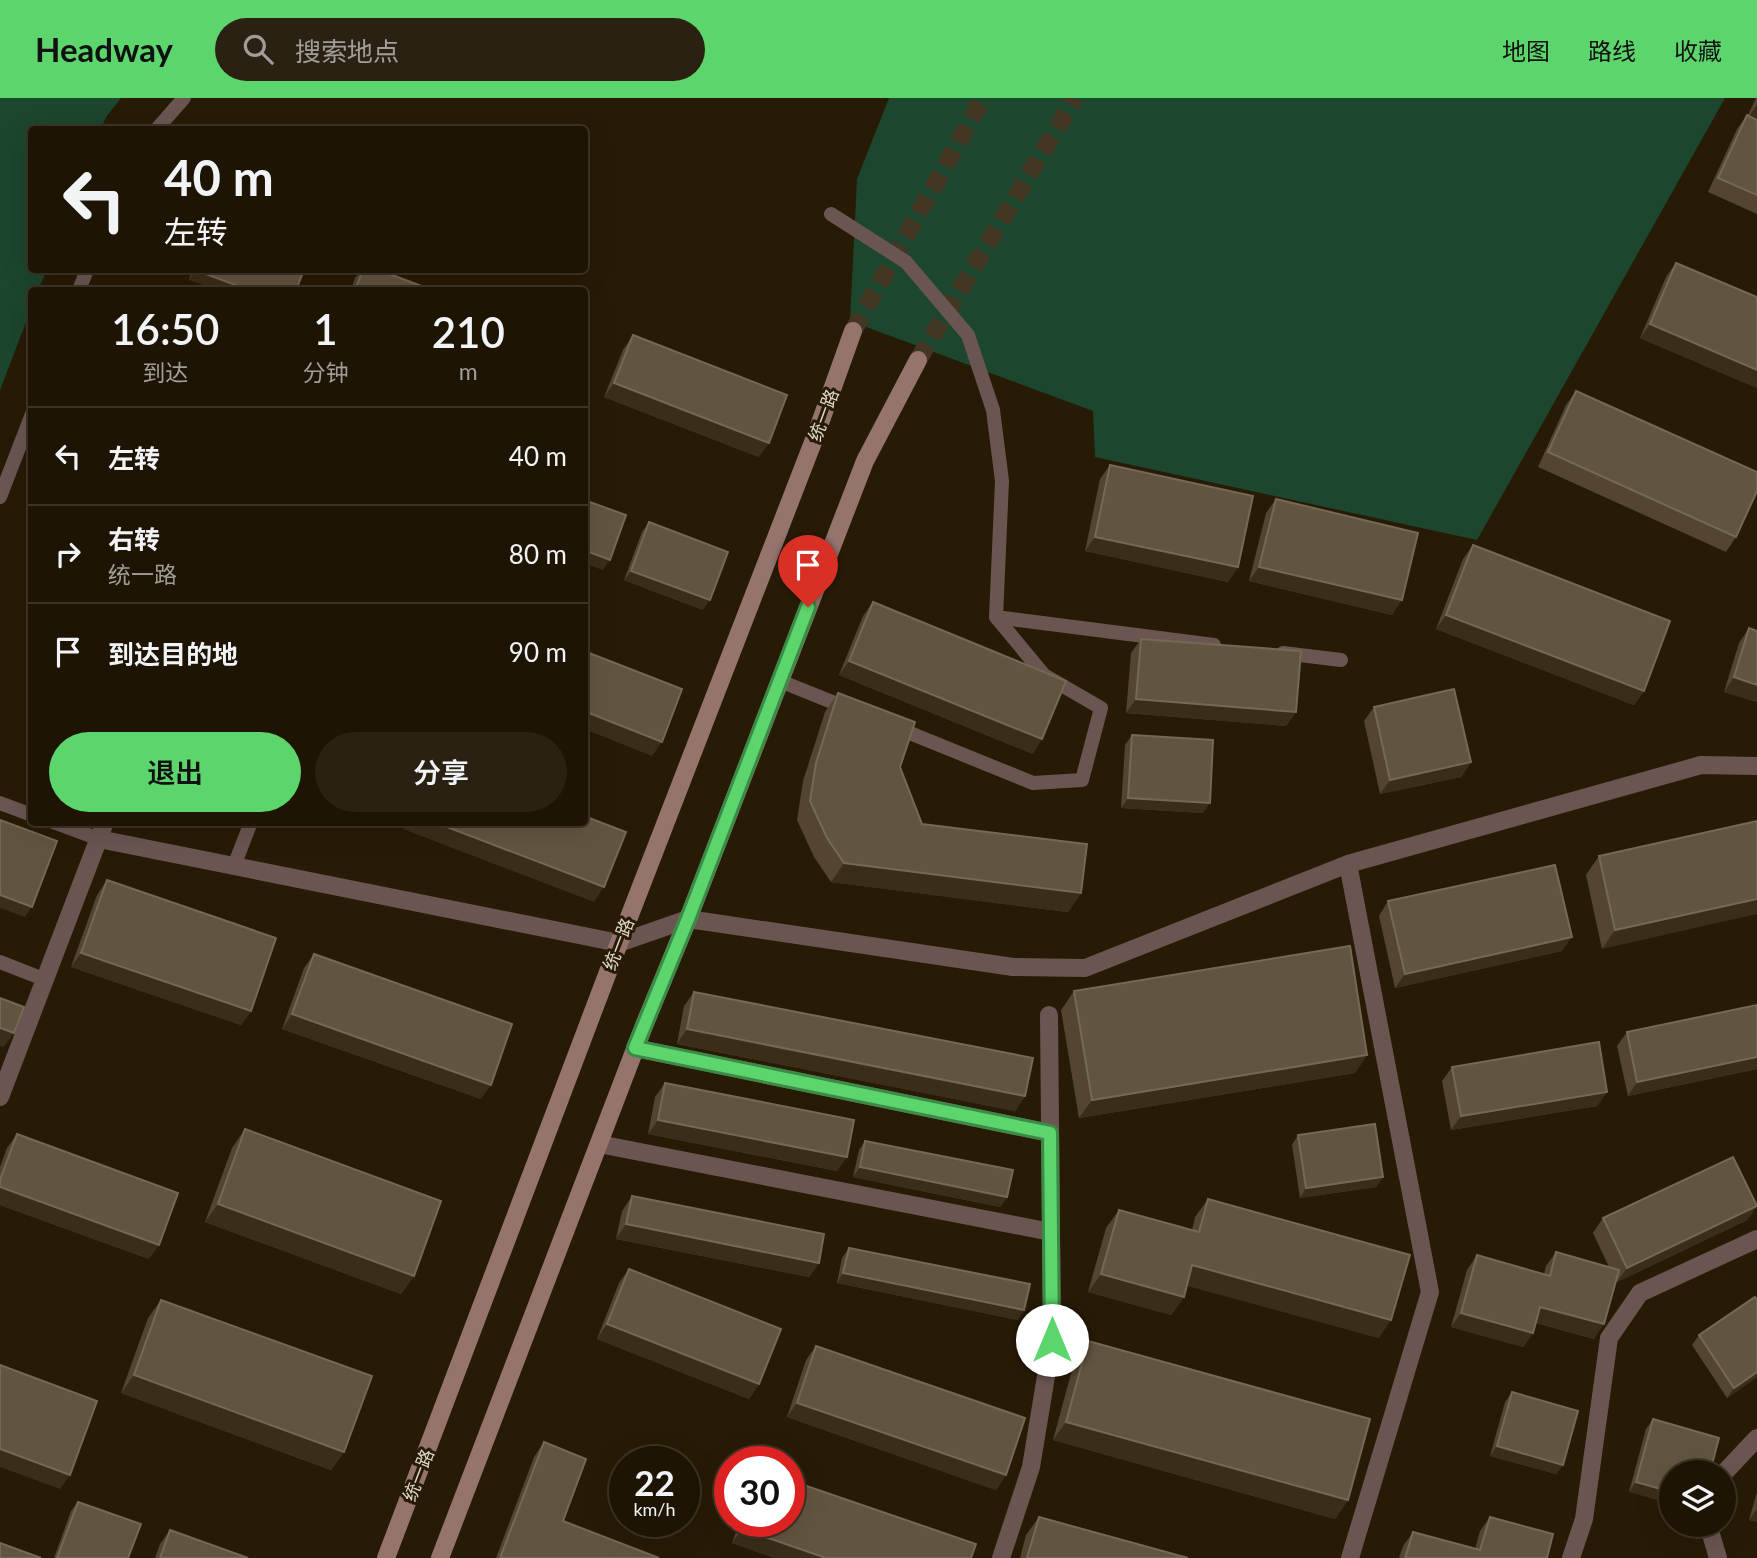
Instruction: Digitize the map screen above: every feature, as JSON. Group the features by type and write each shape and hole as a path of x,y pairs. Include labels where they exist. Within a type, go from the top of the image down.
{"main road":[{"name":"统一路","path":"386,1558 619,943 810,450 853,331"},
{"path":"440,1558 635,1048 688,919 865,461 918,360"}],"street":[{"path":"0,1097 102,831 234,866 619,943 688,919 1013,967 1086,968 1348,864 1701,765 1757,766"},
{"path":"1348,864 1430,1292 1350,1558"},
{"path":"1001,1558 1031,1467 1052,1340 1049,1015"},
{"path":"635,1048 1050,1133"},
{"path":"598,1144 1051,1232"},
{"path":"1571,1558 1584,1519 1609,1338 1640,1293 1757,1239"},
{"path":"1736,1460 1757,1438"},
{"path":"1712,1537 1718,1558"}],"lane":[{"path":"160,126 184,98"},
{"path":"831,214 906,262 968,335 993,410 1002,481 996,617 1044,675 1101,708 1082,780 1033,783 881,722"},
{"path":"0,496 28,424"},
{"path":"996,617 1223,646"},
{"path":"1262,651 1341,660"},
{"path":"780,681 856,711"},
{"path":"0,803 28,814"},
{"path":"75,826 102,831"},
{"path":"234,866 249,826"},
{"path":"0,962 46,980"}],"green space":[{"path":"0,98 121,98 102,126 28,126 28,273 46,273 39,287 28,287 28,317 0,390"},
{"path":"889,98 1725,98 1477,540 1095,457 1093,411 850,321 857,179"}],"building":[{"path":"1747,115 1757,120 1757,195 1718,178"},
{"path":"1676,263 1757,297 1757,370 1650,324"},
{"path":"203,273 303,273 297,287 241,287"},
{"path":"362,273 387,273 424,287 356,287"},
{"path":"633,335 787,395 769,443 614,383"},
{"path":"1576,391 1757,472 1757,491 1736,537 1548,452"},
{"path":"1110,465 1253,496 1238,567 1095,537"},
{"path":"1276,499 1418,533 1402,600 1259,567"},
{"path":"588,501 626,515 610,560 588,552"},
{"path":"649,522 728,552 710,600 631,571"},
{"path":"1473,545 1670,621 1644,691 1446,615"},
{"path":"873,602 1066,681 1042,739 849,661"},
{"path":"1749,628 1757,631 1757,685 1734,677"},
{"path":"1141,639 1301,651 1296,712 1136,699"},
{"path":"588,653 682,689 662,742 588,713"},
{"path":"1454,689 1471,762 1390,780 1374,707"},
{"path":"838,693 915,722 900,767 922,824 1087,844 1081,893 844,863 827,838 810,801 816,763"},
{"path":"1132,735 1213,740 1210,803 1128,798"},
{"path":"588,818 626,832 604,887 444,826 588,826"},
{"path":"0,820 57,841 32,907 0,895"},
{"path":"1757,821 1757,899 1615,930 1599,856"},
{"path":"1555,865 1572,937 1405,974 1388,901"},
{"path":"107,880 276,938 251,1011 81,953"},
{"path":"1350,946 1367,1055 1092,1100 1074,991"},
{"path":"314,954 512,1024 491,1085 292,1014"},
{"path":"694,992 1033,1058 1025,1096 687,1029"},
{"path":"0,998 24,1007 14,1033 0,1028"},
{"path":"1757,1005 1757,1057 1637,1082 1627,1032"},
{"path":"1599,1042 1607,1092 1461,1116 1452,1067"},
{"path":"665,1083 854,1120 847,1157 658,1120"},
{"path":"1375,1124 1383,1177 1306,1188 1298,1135"},
{"path":"245,1129 441,1201 414,1276 218,1204"},
{"path":"17,1134 178,1193 159,1245 0,1187 0,1180"},
{"path":"865,1141 1013,1170 1007,1197 860,1167"},
{"path":"1733,1157 1757,1206 1627,1268 1603,1218"},
{"path":"632,1196 824,1234 819,1263 626,1224"},
{"path":"1208,1199 1410,1255 1391,1320 1192,1265 1184,1297 1101,1274 1119,1210 1199,1232"},
{"path":"849,1248 1030,1284 1024,1310 843,1273"},
{"path":"1556,1252 1619,1270 1604,1324 1540,1307 1533,1333 1461,1313 1477,1255 1550,1276"},
{"path":"629,1269 781,1329 759,1384 607,1324"},
{"path":"1755,1297 1757,1372 1734,1388 1699,1335"},
{"path":"161,1300 372,1376 344,1452 134,1375"},
{"path":"1088,1341 1370,1419 1348,1500 1066,1422"},
{"path":"816,1346 1025,1418 1006,1475 797,1403"},
{"path":"0,1365 97,1401 70,1475 0,1449"},
{"path":"1512,1392 1578,1411 1563,1465 1497,1446"},
{"path":"1653,1419 1719,1438 1713,1460 1659,1460 1659,1489 1636,1482"},
{"path":"544,1442 586,1459 563,1521 659,1558 500,1558"},
{"path":"805,1485 976,1544 971,1558 826,1558 765,1537 805,1537"},
{"path":"78,1502 141,1524 128,1558 57,1558"},
{"path":"1039,1517 1188,1558 1027,1558"},
{"path":"1490,1517 1553,1534 1547,1558 1405,1558 1413,1532 1480,1550"},
{"path":"170,1530 248,1558 160,1558"},
{"path":"0,1543 41,1558 0,1558"}],"tunnel":[{"path":"853,331 983,98"},
{"path":"918,360 1075,98"}],"route":[{"path":"808,607 688,919 635,1048 1050,1133 1052,1340"}]}
